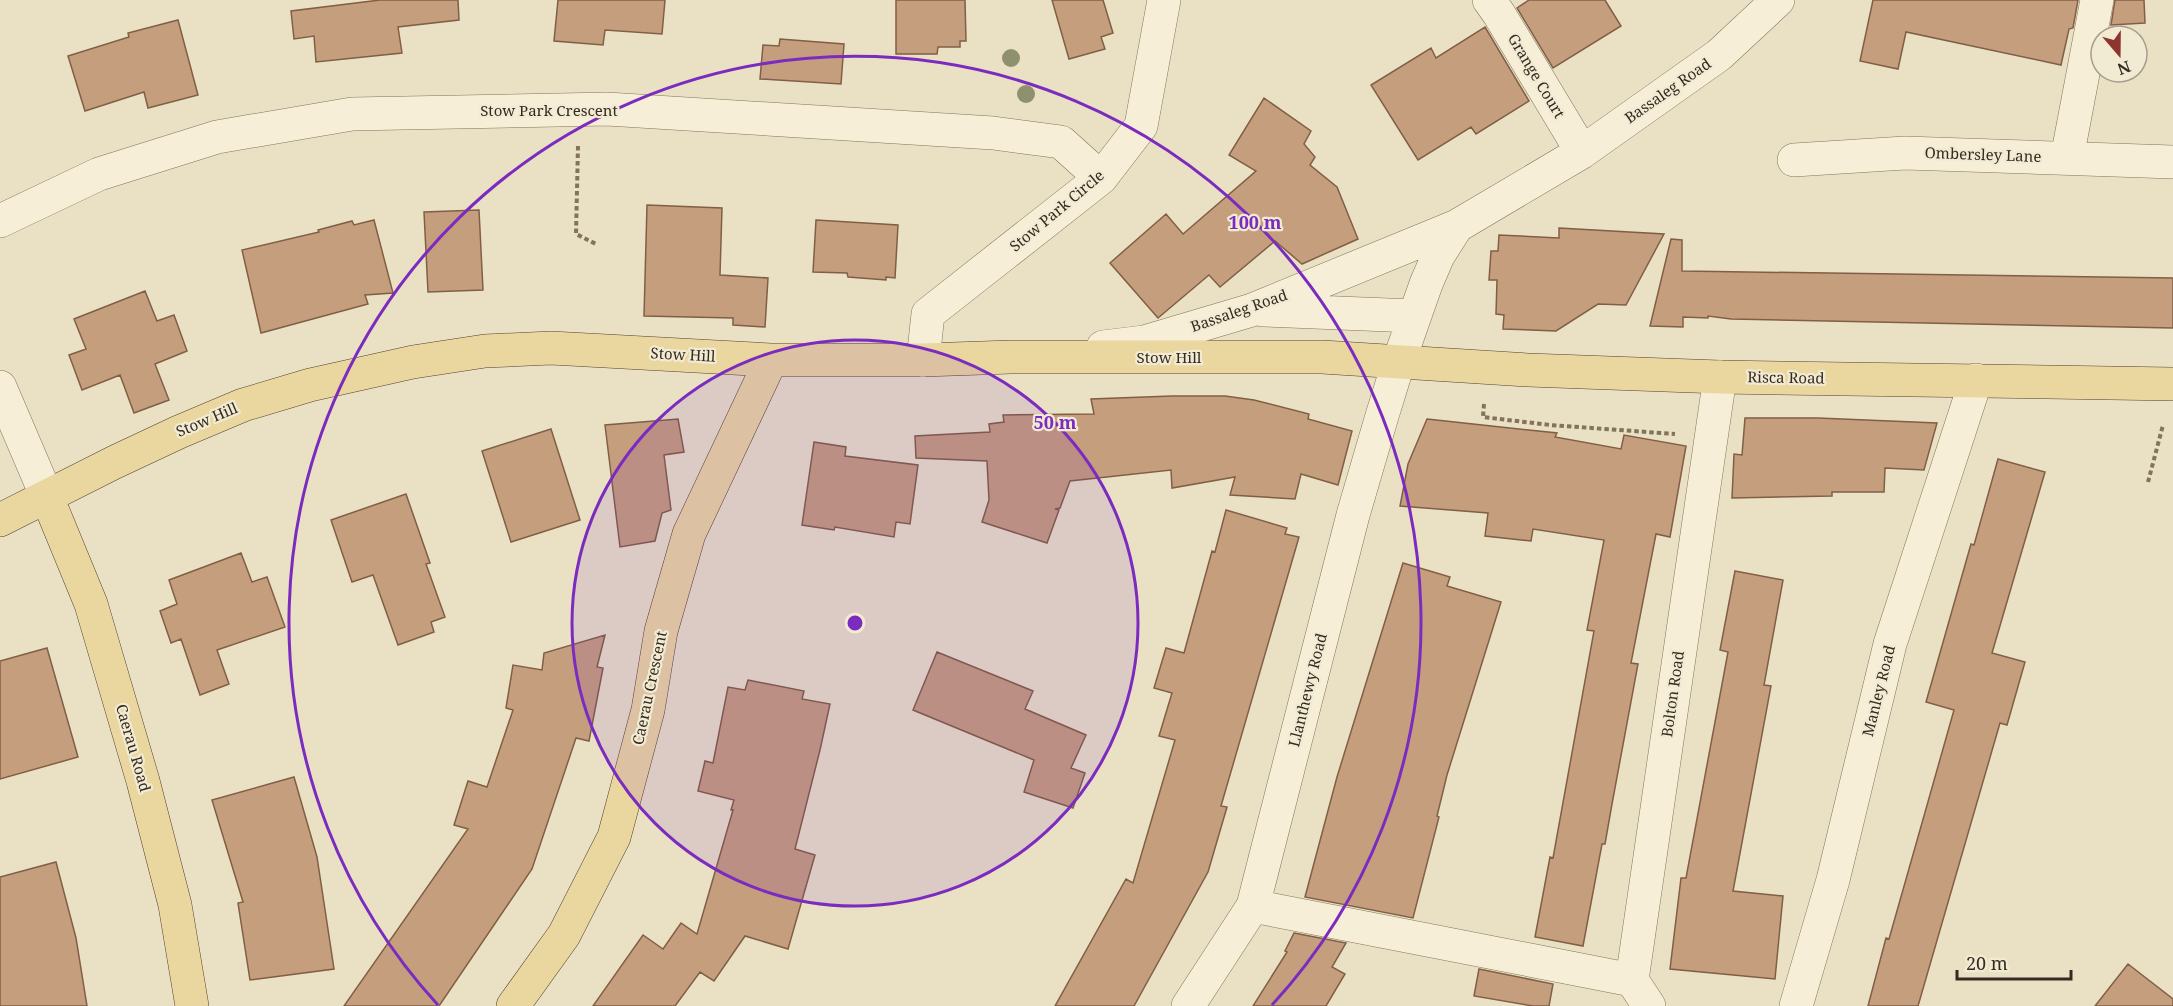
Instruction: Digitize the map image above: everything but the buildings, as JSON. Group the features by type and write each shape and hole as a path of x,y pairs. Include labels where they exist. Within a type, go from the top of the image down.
{"main road":[{"name":"Stow Hill","path":"0,520 136,452 243,405 310,385 413,362 485,351 551,348 771,360 1322,357 1399,361"},
{"name":"Caerau Crescent","path":"513,1006 564,935 614,837 648,710 661,632 689,534 771,360"},
{"name":"Risca Road","path":"1399,361 1528,370 1720,377 2173,384"},
{"name":"Caerau Road","path":"47,497 91,604 143,781 175,905 192,1006"}],"street":[{"name":"Stow Park Circle","path":"923,360 928,314 1101,178 1141,126 1164,0"},
{"name":"Grange Court","path":"1489,0 1582,152"},
{"name":"Bassaleg Road","path":"1011,357 1144,342 1252,310 1457,226 1582,152 1719,56 1778,0"},
{"path":"2067,158 2097,0"},
{"name":"Stow Park Crescent","path":"0,221 99,174 217,138 352,114 607,109 993,133 1061,142 1101,178"},
{"name":"Ombersley Lane","path":"1794,160 1905,153 2173,162"},
{"name":"Bassaleg Road","path":"1399,361 1438,256 1457,226"},
{"path":"1252,310 1414,316"},
{"name":"Llanthewy Road","path":"1188,1006 1252,906 1353,515 1399,361"},
{"name":"Bolton Road","path":"1640,993 1720,377"},
{"name":"Manley Road","path":"1796,1006 1833,880 1890,644 1976,380"},
{"path":"0,387 47,497"},
{"path":"1252,906 1640,993"}],"path":[{"path":"579,110 576,234 596,244"},
{"path":"1485,399 1483,417 1550,425 1711,436"},
{"path":"2148,482 2163,425"}]}
